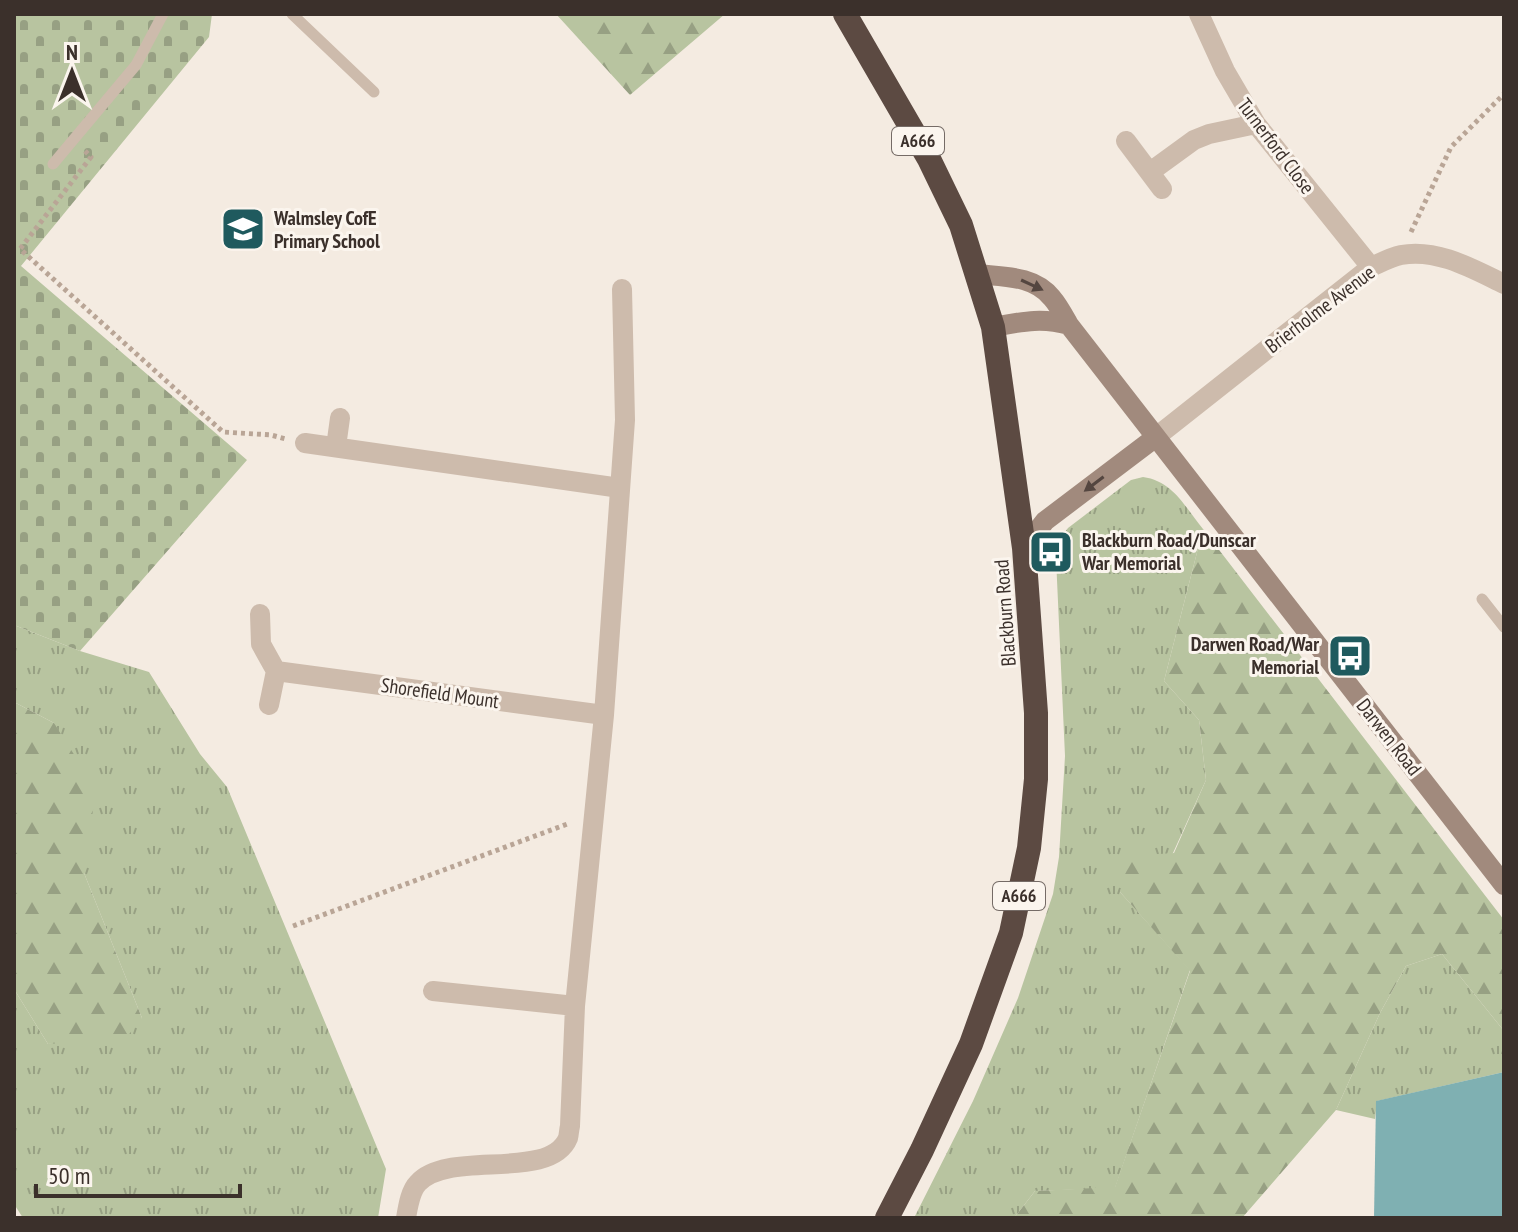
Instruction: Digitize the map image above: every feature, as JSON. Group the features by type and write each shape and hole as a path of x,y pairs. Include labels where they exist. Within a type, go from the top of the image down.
{"highway":[{"name":"Blackburn Road","path":"845,14 929,159 961,225 993,327 1024,548 1036,713 1036,779 1029,848 1011,933 971,1044 887,1218"}],"main road":[{"name":"Darwen Road","path":"976,274 1021,279 1037,284 1051,297 1069,325 1504,885"},
{"path":"993,327 1038,319 1069,325"},
{"path":"1024,548 1045,521 1156,437"}],"street":[{"name":"Turnerford Close","path":"1199,14 1225,71 1256,124 1371,267"},
{"path":"1150,172 1194,140 1256,124"},
{"path":"1126,141 1162,189"},
{"name":"Brierholme Avenue","path":"1156,437 1371,267 1401,255 1430,255 1454,261 1504,284"},
{"path":"406,1218 416,1184 429,1173 543,1159 557,1151 567,1140 575,1006 604,715 625,420 622,289"},
{"path":"336,447 340,418"},
{"path":"305,443 620,488"},
{"path":"260,614 261,644 276,671 269,705"},
{"name":"Shorefield Mount","path":"276,671 604,715"},
{"path":"443,998 575,1006"}],"lane":[{"path":"53,164 136,65 163,14"},
{"path":"292,14 374,92"},
{"path":"1482,599 1504,627"}],"path":[{"path":"1401,255 1451,147 1504,94"},
{"path":"14,255 91,157 78,146"},
{"path":"20,249 223,432 271,435 305,443"},
{"path":"293,926 594,814"}],"green space":[{"path":"14,14 212,14 209,37 21,266 247,460 80,651 14,625"},
{"path":"556,14 725,14 630,95"},
{"path":"1143,477 1170,489 1203,529 1164,681 1199,720 1206,780 1173,853 1120,892 1190,970 1115,1188 1035,1191 1014,1218 914,1218 973,1101 1018,998 1053,894 1059,857 1065,756 1056,558 1058,545 1068,528 1131,480"},
{"path":"1203,529 1504,920 1504,1031 1442,954 1406,966 1380,1013 1336,1110 1242,1218 1014,1218 1035,1191 1115,1187 1190,971 1120,892 1130,856 1174,853 1206,780 1199,720 1164,681"},
{"path":"14,625 80,651 149,672 200,754 227,787 386,1169 378,1218 23,1218 14,1204 14,989 48,1044 142,1018 84,873 54,723 14,702"},
{"path":"14,702 54,723 96,789 84,873 142,1018 126,1038 48,1044 14,989"},
{"path":"1442,954 1504,1031 1504,1072 1377,1101 1375,1119 1336,1110 1380,1013 1406,966"}],"water":[{"path":"1504,1072 1504,1218 1374,1218 1376,1101"}],"place":[{"name":"Walmsley CofE Primary School","path":"243,229"},
{"name":"Blackburn Road/Dunscar War Memorial","path":"1051,552"},
{"name":"Darwen Road/War Memorial","path":"1350,656"}]}
